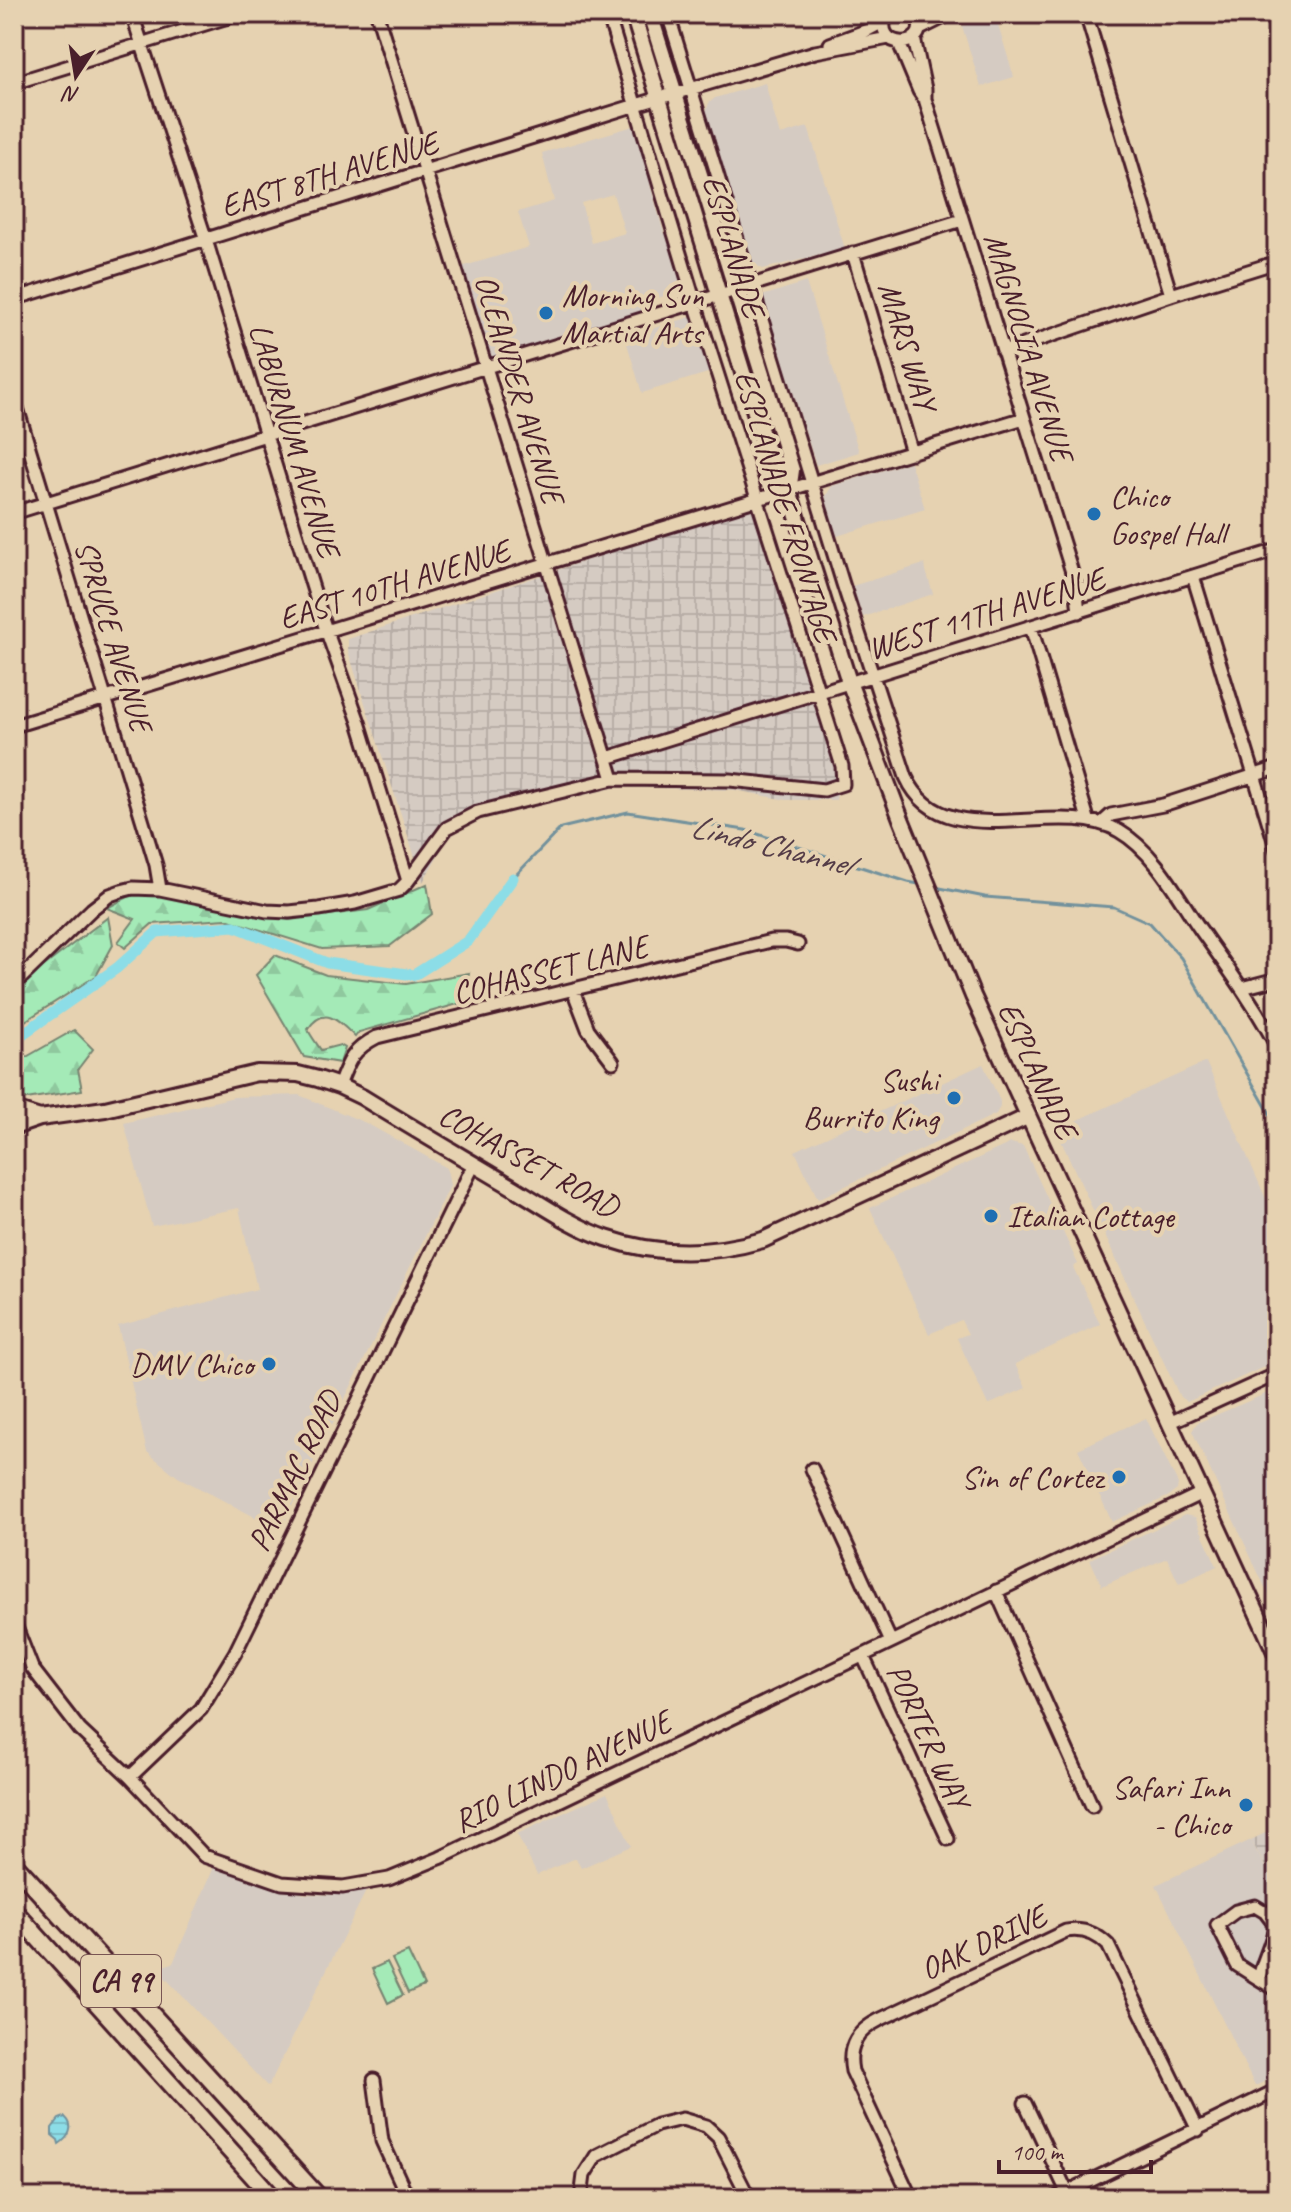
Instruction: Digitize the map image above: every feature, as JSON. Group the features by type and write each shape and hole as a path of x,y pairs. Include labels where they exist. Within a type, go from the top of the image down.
{"highway":[{"name":"CA 99","path":"14,1864 319,2198"},
{"name":"CA 99","path":"14,1911 268,2192"}],"main road":[{"name":"ESPLANADE","path":"633,14 667,96 735,291 792,470 789,491"},
{"name":"ESPLANADE","path":"650,14 667,96 720,296 774,474 789,491 849,682 901,819 1027,1117 1277,1656"},
{"name":"COHASSET ROAD","path":"14,1127 40,1118 105,1109 257,1073 298,1074 339,1086 362,1097 604,1237 658,1250 703,1252 763,1240 1027,1117"},
{"name":"COHASSET ROAD","path":"14,1113 40,1118"}],"street":[{"name":"LABURNUM AVENUE","path":"132,14 408,881"},
{"path":"14,83 238,14"},
{"name":"OLEANDER AVENUE","path":"377,14 613,779"},
{"name":"ESPLANADE FRONTAGE","path":"608,14 695,303 842,766 843,784 824,790 730,780 613,779"},
{"name":"ESPLANADE FRONTAGE","path":"668,14 843,584 906,777 914,793 926,805 948,815 1016,822 1088,819 1129,837 1153,861 1242,988 1277,1047"},
{"name":"MAGNOLIA AVENUE","path":"916,14 920,23 917,34 925,99 1076,585 1079,612"},
{"path":"815,52 894,40 905,43 950,14"},
{"path":"1086,14 1171,295"},
{"path":"815,52 830,43 868,30 885,18"},
{"name":"MAGNOLIA AVENUE","path":"885,18 886,34 894,40 925,99"},
{"name":"EAST 8TH AVENUE","path":"14,299 815,52"},
{"path":"14,513 962,220"},
{"name":"MARS WAY","path":"853,253 912,453"},
{"path":"1003,352 1277,262"},
{"name":"SPRUCE AVENUE","path":"14,398 156,865 160,889"},
{"name":"EAST 10TH AVENUE","path":"14,726 1024,418"},
{"name":"WEST 11TH AVENUE","path":"607,758 1277,550"},
{"path":"1193,576 1277,850"},
{"path":"1031,627 1088,819"},
{"path":"1102,823 1111,815 1163,805 1277,768"},
{"path":"14,981 110,895 133,888 160,889 267,911 289,912 355,903 399,890 447,828 478,812 613,779"},
{"name":"COHASSET LANE","path":"339,1086 355,1051 377,1037 771,941 798,944"},
{"path":"1242,988 1277,979"},
{"path":"573,990 588,1029 613,1062"},
{"name":"PARMAC ROAD","path":"130,1777 201,1709 235,1653 474,1164"},
{"path":"1169,1423 1277,1374"},
{"name":"PORTER WAY","path":"812,1469 891,1642"},
{"name":"RIO LINDO AVENUE","path":"14,1622 32,1668 80,1730 130,1777 204,1856 282,1883 343,1887 398,1876 430,1863 1202,1493"},
{"path":"996,1591 1092,1806"},
{"name":"PORTER WAY","path":"863,1656 948,1839"},
{"path":"1259,1979 1275,1925 1265,1912 1255,1906 1236,1911 1217,1925 1237,1965 1259,1979 1277,1990"},
{"name":"OAK DRIVE","path":"911,2198 852,2071 850,2057 855,2038 870,2024 1066,1931 1089,1932 1108,1945 1198,2130"},
{"path":"374,2080 382,2141 408,2198"},
{"path":"1055,2198 1277,2090"},
{"path":"1025,2103 1067,2192"},
{"path":"581,2198 584,2175 596,2156 657,2125 682,2119 706,2126 718,2137 749,2198"}],"shaded area":[{"path":"995,15 1014,77 981,87 962,26"},
{"path":"765,83 780,135 808,127 845,249 763,269 752,263 706,111 715,98"},
{"path":"637,125 654,183 650,184 664,233 669,232 686,290 647,301 650,311 489,359 461,267 529,247 518,212 554,201 542,153","holes":["613,194 625,233 592,243 581,203"]},
{"path":"806,282 859,452 816,465 762,296"},
{"path":"694,316 711,372 642,393 625,337"},
{"path":"910,462 925,509 837,536 825,497 832,486"},
{"path":"754,505 835,754 840,777 836,800 786,800 735,790 617,787 471,822 447,839 423,882 348,651 348,639"},
{"path":"924,564 933,594 863,617 852,586"},
{"path":"1206,1062 1277,1224 1277,1361 1187,1402 1180,1397 1056,1130"},
{"path":"983,1064 1000,1101 996,1114 818,1199 795,1151"},
{"path":"299,1095 366,1123 447,1168 450,1186 280,1530 178,1477 147,1452 118,1326 257,1289 239,1208 152,1226 124,1123 234,1097"},
{"path":"1011,1143 1023,1146 1078,1264 1073,1267 1100,1324 1015,1364 1026,1388 988,1405 957,1338 968,1334 961,1320 929,1334 870,1208"},
{"path":"1277,1389 1277,1613 1192,1431 1197,1423"},
{"path":"1146,1418 1178,1484 1177,1490 1112,1522 1078,1449"},
{"path":"1185,1515 1195,1517 1217,1566 1179,1584 1167,1558 1102,1586 1090,1559"},
{"path":"607,1793 631,1846 581,1868 576,1858 537,1875 517,1834"},
{"path":"1277,1827 1277,1863 1266,1868 1251,1840"},
{"path":"1251,1840 1265,1867 1277,1863 1277,2076 1255,2086 1156,1885"},
{"path":"214,1867 304,1894 334,1895 366,1891 268,2087 156,1968 173,1963"}],"green space":[{"path":"427,884 432,914 390,946 322,949 226,919 152,924 125,948 118,942 135,919 107,908 139,891 289,920 368,910"},
{"path":"108,917 113,945 96,976 14,1028 14,989"},
{"path":"275,955 326,975 406,984 469,973 463,992 465,1002 359,1032 355,1037 332,1018 320,1018 308,1029 321,1050 340,1045 345,1048 340,1063 304,1057 256,975"},
{"path":"74,1030 93,1049 78,1069 82,1090 14,1101 14,1064"},
{"path":"408,1952 424,1986 408,1993 392,1959"},
{"path":"387,1962 403,1995 388,2003 372,1969"}],"water":[{"path":"65,2117 70,2132 59,2144 52,2135 52,2128"}],"waterway":[{"name":"Lindo Channel","path":"513,878 561,828 628,812 745,830 924,885"},
{"name":"Lindo Channel","path":"14,1040 117,968 157,932 234,926 327,963 414,975 468,941 513,878"},
{"name":"Lindo Channel","path":"935,887 985,897 1114,907 1150,923 1181,958 1277,1126"}],"place":[{"name":"Morning Sun Martial Arts","path":"546,313"},
{"name":"Chico Gospel Hall","path":"1094,514"},
{"name":"Sushi Burrito King","path":"954,1098"},
{"name":"Italian Cottage","path":"991,1216"},
{"name":"DMV Chico","path":"269,1364"},
{"name":"Sin of Cortez","path":"1119,1477"},
{"name":"Safari Inn - Chico","path":"1246,1805"}]}
